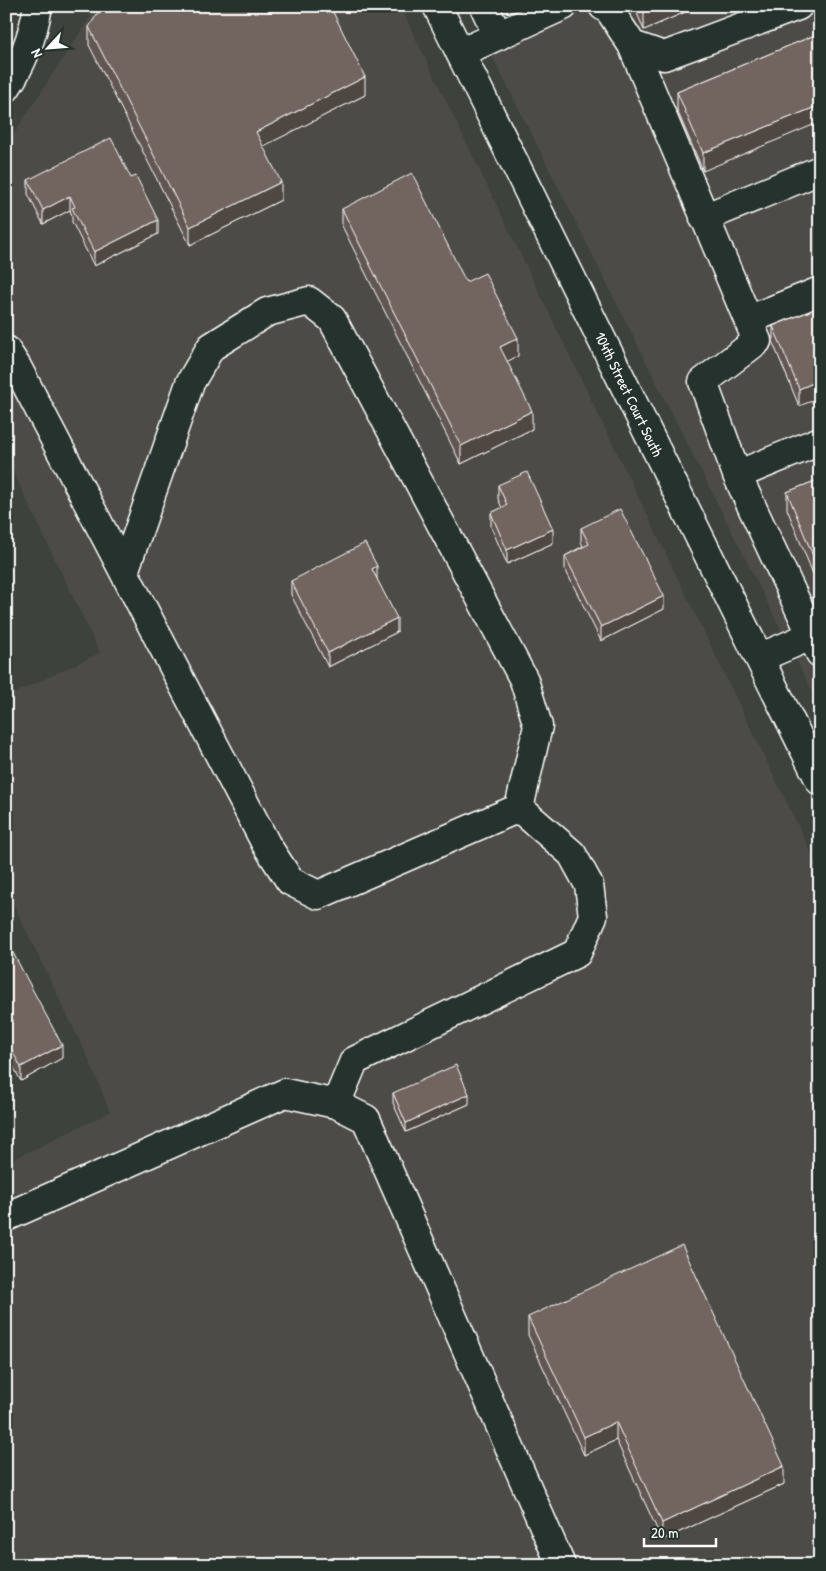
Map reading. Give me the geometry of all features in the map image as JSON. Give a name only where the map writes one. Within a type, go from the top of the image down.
[{"type":"street","points":[[6,88],[17,72],[28,48],[36,22],[38,6]]},
{"type":"street","name":"104th Street Court South","points":[[437,6],[820,781]]},
{"type":"street","points":[[484,6],[498,36]]},
{"type":"street","points":[[460,53],[563,6]]},
{"type":"street","points":[[603,6],[610,11],[632,44],[757,341],[703,382],[737,475],[817,640],[759,658]]},
{"type":"street","points":[[632,44],[664,56],[798,6]]},
{"type":"street","points":[[704,218],[820,170]]},
{"type":"street","points":[[748,320],[820,291]]},
{"type":"street","points":[[124,572],[190,382],[211,347],[267,312],[309,301],[332,319],[524,680],[538,726],[520,808]]},
{"type":"street","points":[[6,350],[17,367],[266,844],[290,881],[318,895],[520,808]]},
{"type":"street","points":[[737,475],[820,441]]},
{"type":"street","points":[[336,1104],[354,1062],[578,953],[593,916],[589,884],[572,854],[520,808]]},
{"type":"street","points":[[6,1217],[285,1093],[336,1104],[366,1119],[561,1565]]},
{"type":"shaded area","points":[[92,6],[400,6],[820,871],[820,1565],[6,1565],[6,1163],[110,1112],[89,1060],[6,889],[6,697],[100,653],[6,457],[6,146],[90,17]]},
{"type":"shaded area","points":[[467,6],[820,6],[820,707]]},
{"type":"building","points":[[102,6],[330,6],[365,77],[256,132],[281,182],[190,227],[89,27]]},
{"type":"building","points":[[642,6],[657,6],[644,12]]},
{"type":"building","points":[[820,33],[820,105],[703,153],[677,92]]},
{"type":"building","points":[[111,138],[131,178],[136,176],[158,220],[94,252],[72,208],[75,207],[70,196],[43,210],[28,180]]},
{"type":"building","points":[[412,173],[466,282],[485,273],[518,338],[500,347],[532,411],[461,446],[342,209]]},
{"type":"building","points":[[820,307],[820,380],[799,389],[773,326]]},
{"type":"building","points":[[527,472],[553,529],[507,550],[491,513],[507,505],[498,485]]},
{"type":"building","points":[[820,479],[820,553],[813,556],[787,492]]},
{"type":"building","points":[[620,509],[664,596],[601,627],[565,556],[589,544],[581,528]]},
{"type":"building","points":[[365,543],[377,566],[372,569],[397,618],[328,653],[291,581]]},
{"type":"building","points":[[10,947],[62,1045],[21,1067],[6,1040],[6,949]]},
{"type":"building","points":[[456,1065],[469,1094],[406,1123],[393,1093]]},
{"type":"building","points":[[682,1245],[784,1466],[662,1523],[616,1422],[584,1437],[528,1317]]}]
